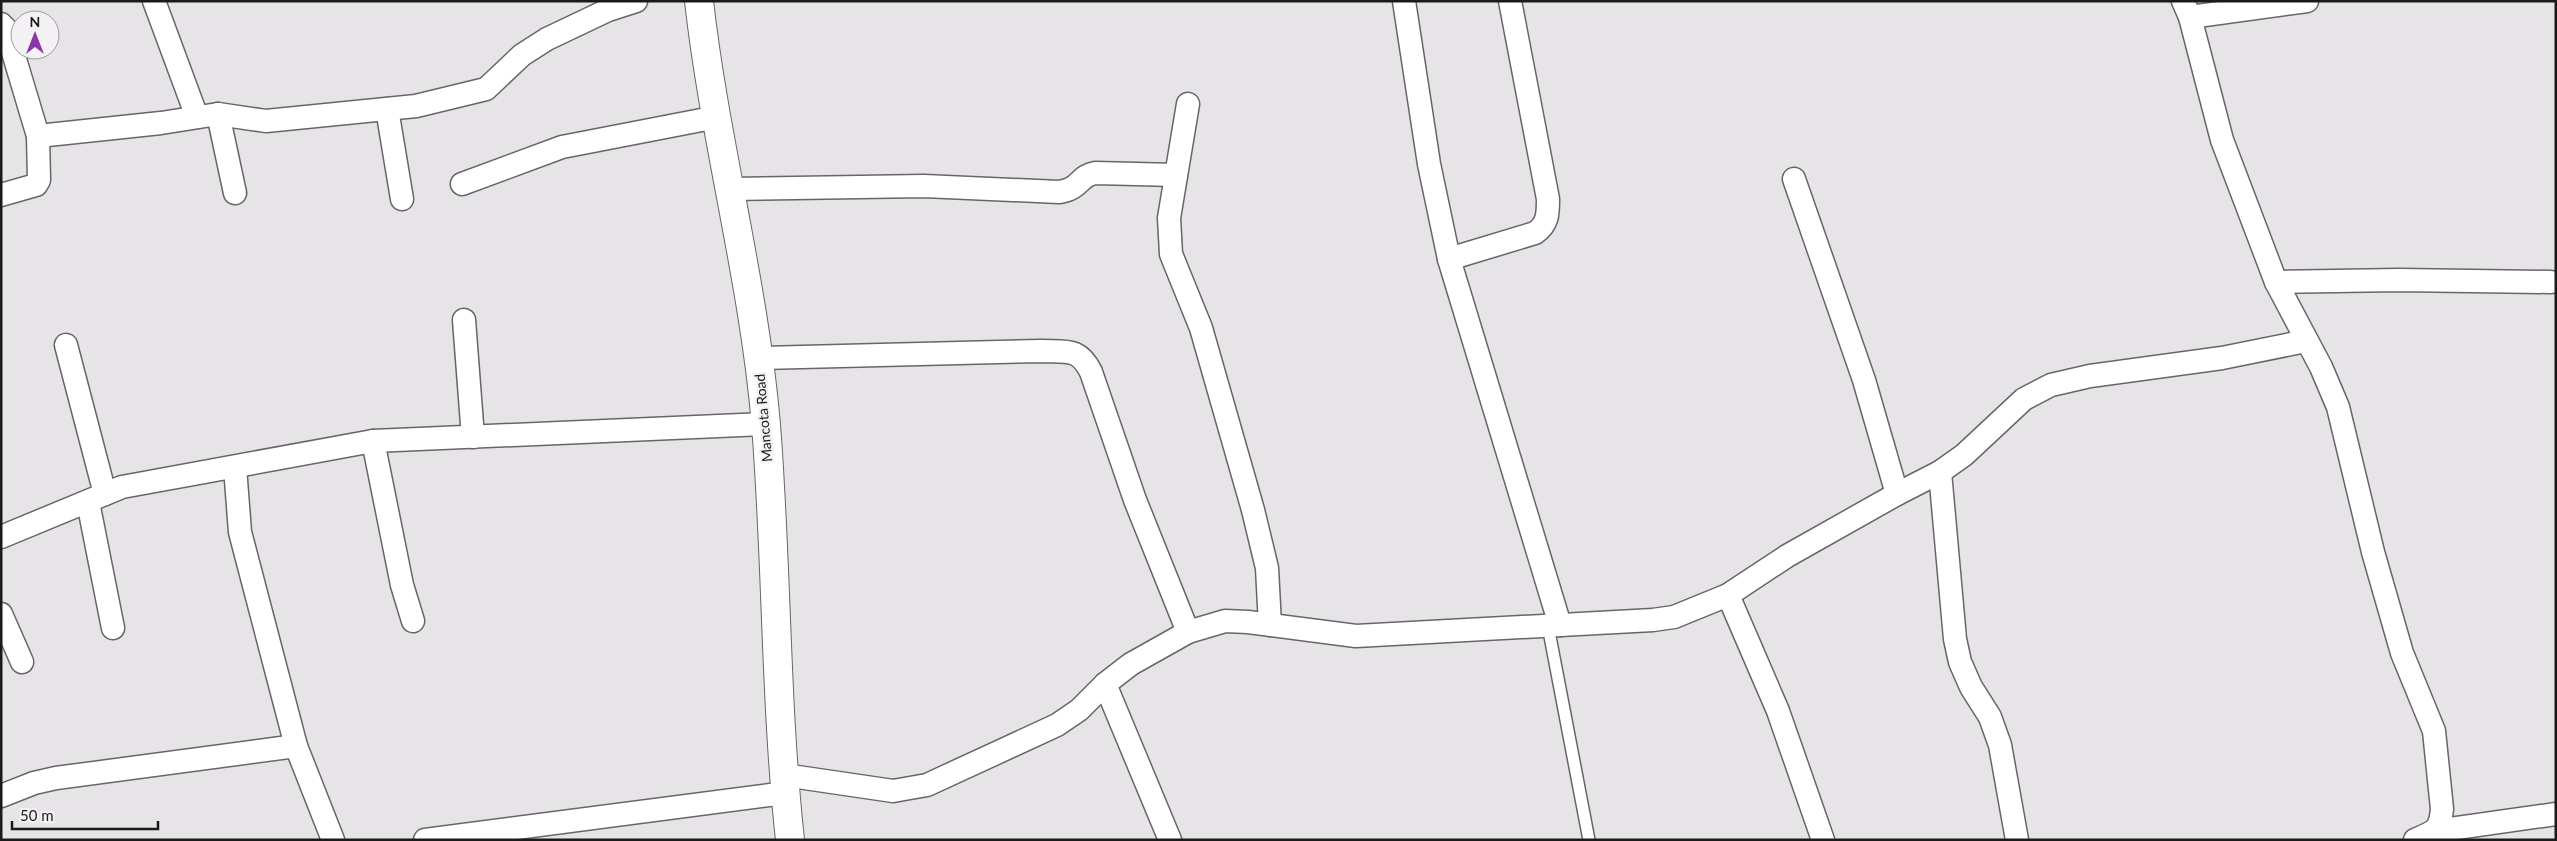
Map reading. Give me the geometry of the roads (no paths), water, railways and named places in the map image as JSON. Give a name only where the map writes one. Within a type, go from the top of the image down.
[{"type":"main road","name":"Mancota Road","points":[[699,1],[758,358],[766,424],[784,784],[790,840]]},
{"type":"street","points":[[154,1],[208,115],[235,192]]},
{"type":"street","points":[[38,136],[208,115],[266,121],[416,106],[486,89],[522,55],[546,39],[608,10],[636,1]]},
{"type":"street","points":[[1404,1],[1429,164],[1449,258],[1554,626]]},
{"type":"street","points":[[1449,258],[1535,233],[1544,227],[1548,216],[1548,199],[1510,1]]},
{"type":"street","points":[[2307,1],[2187,9],[2222,140],[2276,282],[2321,367],[2338,407],[2373,552],[2402,653],[2434,731],[2442,808],[2441,821],[2436,831]]},
{"type":"street","points":[[1,24],[6,28],[38,136],[39,180],[36,185],[1,195]]},
{"type":"street","points":[[1188,104],[1169,218],[1172,254],[1204,337],[1253,510],[1267,568],[1270,625]]},
{"type":"street","points":[[387,109],[402,199]]},
{"type":"street","points":[[462,184],[562,147],[717,116]]},
{"type":"street","points":[[729,189],[924,186],[1059,192],[1075,188],[1085,177],[1095,173],[1176,175]]},
{"type":"street","points":[[1794,179],[1864,380],[1897,494]]},
{"type":"street","points":[[2276,282],[2399,280],[2551,282]]},
{"type":"street","points":[[464,320],[473,437]]},
{"type":"street","points":[[425,840],[784,784],[894,791],[927,785],[1057,725],[1079,710],[1105,684],[1131,664],[1188,632],[1225,621],[1356,636],[1554,626],[1674,617],[1728,595],[1787,556],[1940,472],[1964,455],[2024,399],[2051,385],[2090,376],[2222,358],[2306,341]]},
{"type":"street","points":[[66,345],[96,498],[113,628]]},
{"type":"street","points":[[758,358],[1041,351],[1076,353],[1085,360],[1092,372],[1135,500],[1188,632]]},
{"type":"street","points":[[1,537],[122,487],[373,441],[766,424]]},
{"type":"street","points":[[373,441],[402,585],[413,621]]},
{"type":"street","points":[[235,467],[240,532],[296,746],[333,840]]},
{"type":"street","points":[[1940,472],[1955,639],[1960,662],[1971,687],[1990,717],[2000,745],[2017,840]]},
{"type":"street","points":[[1728,595],[1778,710],[1823,840]]},
{"type":"street","points":[[1,614],[22,662]]},
{"type":"street","points":[[1105,684],[1170,840]]},
{"type":"street","points":[[1,796],[34,783],[56,778],[296,746]]},
{"type":"street","points":[[2415,840],[2436,831],[2556,814]]},
{"type":"lane","points":[[1554,626],[1589,840]]}]
